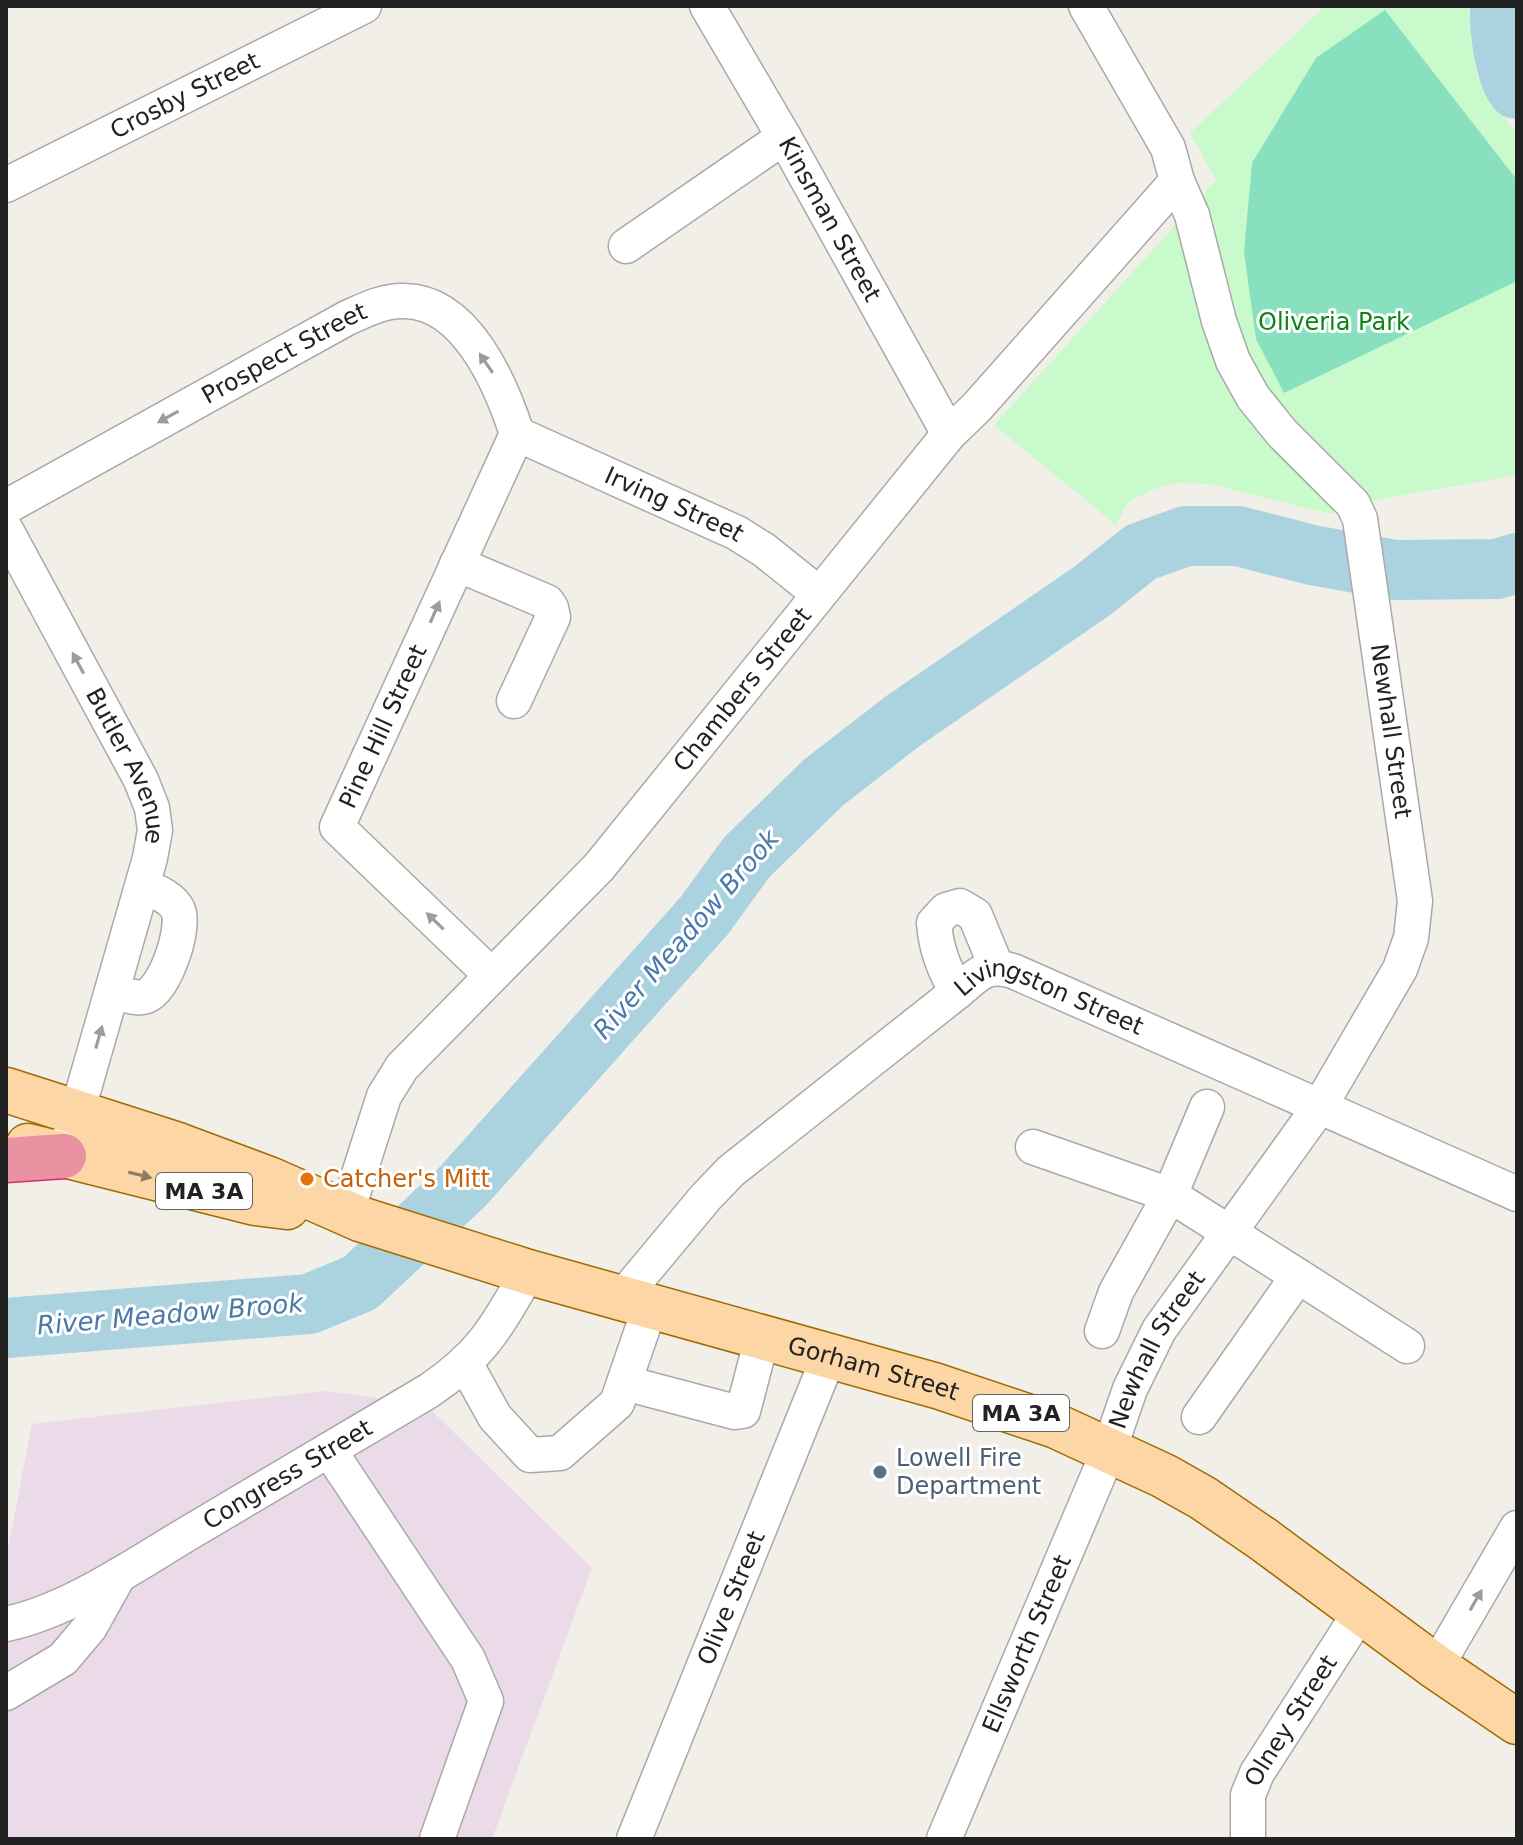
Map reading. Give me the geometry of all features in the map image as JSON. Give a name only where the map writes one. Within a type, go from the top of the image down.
[{"type":"highway","points":[[6,1160],[64,1156]]},
{"type":"main road","name":"Gorham Street","points":[[6,1090],[178,1145],[269,1179],[353,1217],[528,1272],[1002,1406],[1109,1450],[1203,1498],[1517,1722]]},
{"type":"main road","name":"Gorham Street","points":[[6,1140],[255,1203],[353,1217]]},
{"type":"street","name":"Crosby Street","points":[[6,185],[364,6]]},
{"type":"street","name":"Kinsman Street","points":[[707,6],[784,137],[949,434]]},
{"type":"street","name":"Newhall Street","points":[[1086,6],[1168,148],[1177,181],[1192,215],[1219,321],[1233,361],[1253,397],[1282,433],[1353,504],[1360,519],[1415,901],[1411,938],[1400,969],[1320,1106],[1159,1330],[1130,1389],[1109,1450]]},
{"type":"street","points":[[626,246],[784,137]]},
{"type":"street","name":"Chambers Street","points":[[353,1217],[384,1096],[410,1058],[607,857],[949,434],[977,407],[1177,181]]},
{"type":"street","name":"Prospect Street","points":[[6,507],[347,318],[375,305],[403,301],[426,304],[452,319],[471,341],[496,378],[517,434]]},
{"type":"street","name":"Pine Hill Street","points":[[491,975],[337,827],[517,434]]},
{"type":"street","name":"Irving Street","points":[[517,434],[737,533],[764,550],[819,594]]},
{"type":"street","name":"Butler Avenue","points":[[6,530],[141,780],[152,808],[155,830],[143,886],[64,1156]]},
{"type":"street","points":[[457,564],[547,602],[551,608],[553,617],[514,701]]},
{"type":"street","points":[[112,991],[142,998],[154,993],[165,978],[180,916],[178,908],[171,901],[143,886]]},
{"type":"street","points":[[957,992],[944,969],[936,943],[934,923],[946,910],[960,906],[975,915],[996,966]]},
{"type":"street","name":"Livingston Street","points":[[636,1303],[706,1197],[731,1171],[985,969],[996,966],[1517,1194]]},
{"type":"street","points":[[1102,1331],[1116,1292],[1170,1195],[1207,1107]]},
{"type":"street","points":[[1033,1147],[1170,1195],[1407,1346]]},
{"type":"street","name":"Congress Street","points":[[6,1624],[61,1604],[119,1575],[430,1390],[465,1363],[494,1331],[528,1272]]},
{"type":"street","points":[[1199,1417],[1298,1276]]},
{"type":"street","points":[[465,1363],[495,1417],[530,1455],[560,1453],[617,1403],[625,1383],[636,1303]]},
{"type":"street","points":[[625,1383],[735,1412],[743,1411],[762,1338]]},
{"type":"street","name":"Olive Street","points":[[634,1839],[829,1356]]},
{"type":"street","points":[[329,1450],[468,1659],[486,1701],[437,1839]]},
{"type":"street","name":"Ellsworth Street","points":[[944,1839],[1109,1450]]},
{"type":"street","points":[[1436,1667],[1517,1528]]},
{"type":"street","points":[[6,1693],[63,1659],[90,1627],[119,1575]]},
{"type":"street","name":"Olney Street","points":[[1248,1839],[1248,1795],[1257,1773],[1361,1611]]},
{"type":"shaded area","points":[[324,1391],[425,1404],[592,1568],[492,1839],[6,1839],[6,1559],[32,1424]]},
{"type":"green space","name":"Oliveria Park","points":[[1325,6],[1468,6],[1477,77],[1517,135],[1517,475],[1353,504],[1330,514],[1210,484],[1178,483],[1154,489],[1128,502],[1116,525],[994,425],[1216,180],[1190,133]]},
{"type":"green space","points":[[1385,10],[1517,180],[1517,281],[1284,393],[1256,339],[1244,252],[1252,163],[1316,58]]},
{"type":"waterway","name":"River Meadow Brook","points":[[1500,6],[1506,61],[1517,89]]},
{"type":"waterway","name":"River Meadow Brook","points":[[6,1328],[309,1304],[360,1283],[463,1186],[704,916],[747,857],[824,782],[903,721],[1092,591],[1141,552],[1186,536],[1238,536],[1312,555],[1395,570],[1497,569],[1517,563]]},
{"type":"place","name":"Catcher's Mitt","points":[[307,1179]]},
{"type":"place","name":"Lowell Fire Department","points":[[880,1472]]}]
